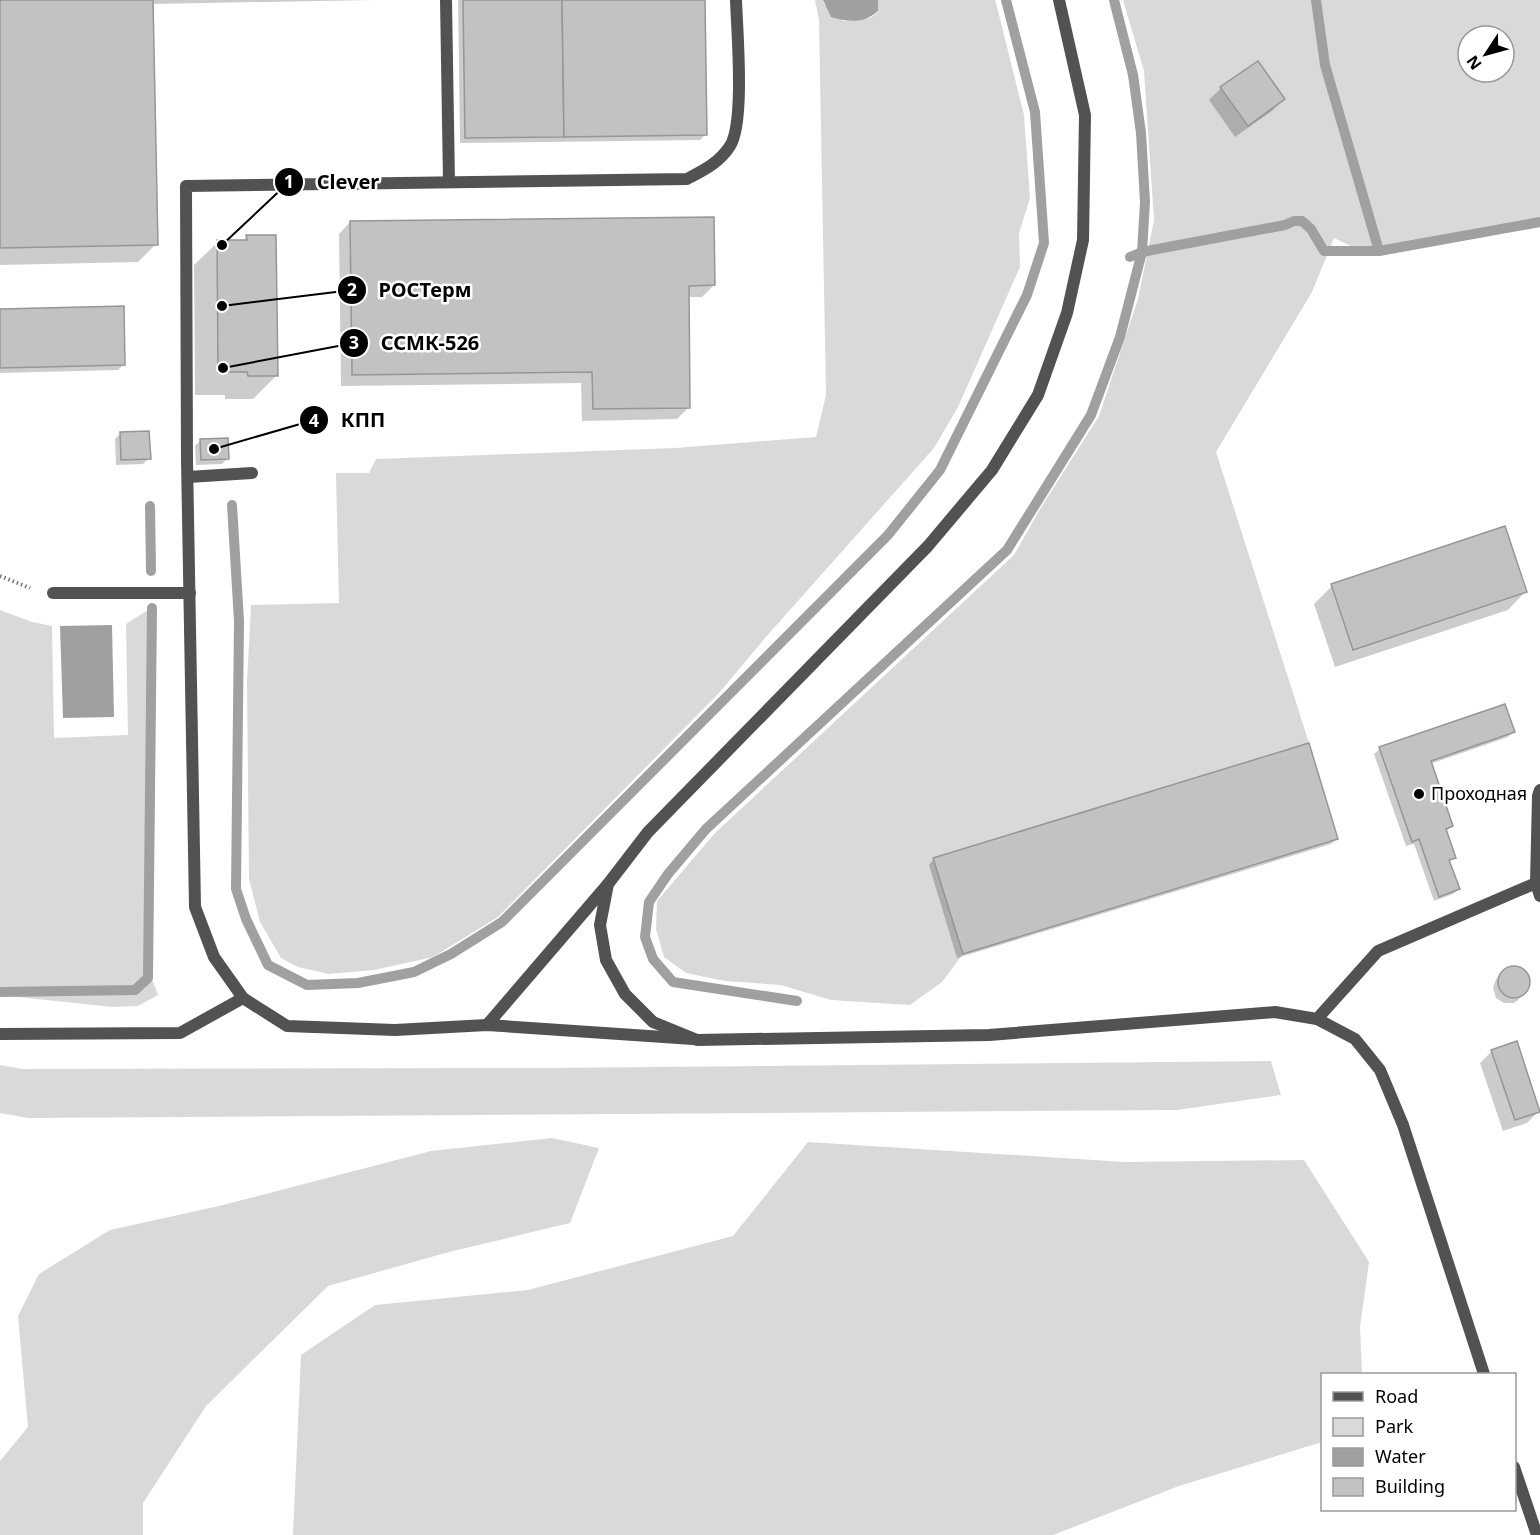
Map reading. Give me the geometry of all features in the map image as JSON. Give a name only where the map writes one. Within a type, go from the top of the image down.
[{"type":"street","points":[[446,0],[449,182]]},
{"type":"street","points":[[736,0],[738,121],[731,145],[713,166],[687,179],[186,186],[195,907],[214,957],[243,998],[287,1026],[395,1030],[487,1025],[697,1040],[989,1035],[1275,1012],[1317,1019],[1355,1039],[1380,1070],[1403,1125],[1484,1373]]},
{"type":"street","points":[[487,1025],[608,884],[648,832],[928,546],[992,470],[1038,395],[1066,313],[1083,240],[1085,115],[1059,0]]},
{"type":"street","points":[[188,477],[252,473]]},
{"type":"street","points":[[53,593],[190,593]]},
{"type":"street","points":[[1540,790],[1538,796],[1540,896]]},
{"type":"street","points":[[1317,1019],[1378,951],[1538,880]]},
{"type":"street","points":[[608,884],[600,925],[606,960],[620,986],[653,1022],[697,1040]]},
{"type":"street","points":[[0,1034],[180,1033],[243,998]]},
{"type":"street","points":[[1516,1470],[1537,1535]]},
{"type":"path","points":[[0,576],[34,590],[53,593]]},
{"type":"green space","points":[[815,0],[823,0],[824,4],[844,21],[870,18],[878,12],[878,0],[995,0],[1024,115],[1030,198],[1019,233],[1020,267],[958,407],[934,448],[720,692],[498,917],[433,957],[374,970],[329,974],[298,967],[281,958],[260,922],[249,879],[247,681],[251,605],[339,603],[336,473],[369,473],[376,459],[675,448],[816,437],[826,395],[819,20]]},
{"type":"green space","points":[[1123,0],[1540,0],[1540,227],[1371,256],[1334,238],[1312,292],[1216,452],[1309,743],[934,858],[963,954],[942,982],[910,1005],[831,1000],[781,985],[725,981],[686,973],[664,957],[656,929],[657,901],[715,833],[1014,555],[1040,509],[1099,416],[1138,299],[1154,220],[1144,71]]},
{"type":"green space","points":[[0,610],[32,622],[52,626],[54,738],[128,735],[126,624],[148,610],[152,979],[158,995],[138,1006],[112,1007],[0,995]]},
{"type":"green space","points":[[1271,1061],[1281,1095],[1177,1110],[28,1118],[0,1113],[0,1065],[22,1069],[545,1068]]},
{"type":"green space","points":[[552,1138],[599,1148],[570,1223],[449,1252],[328,1286],[206,1406],[143,1503],[143,1535],[0,1535],[0,1461],[28,1427],[18,1316],[39,1274],[110,1230],[219,1206],[431,1151]]},
{"type":"green space","points":[[808,1142],[1125,1162],[1304,1160],[1369,1262],[1360,1327],[1362,1373],[1321,1373],[1321,1442],[1179,1486],[1053,1535],[293,1535],[301,1355],[375,1305],[528,1290],[733,1236]]},
{"type":"water","points":[[823,0],[878,0],[878,11],[861,20],[844,20],[831,17]]},
{"type":"water","points":[[112,625],[114,717],[63,718],[60,626]]},
{"type":"building","points":[[0,0],[153,0],[158,245],[0,248]]},
{"type":"building","points":[[463,0],[562,0],[564,137],[465,138]]},
{"type":"building","points":[[562,0],[705,0],[707,135],[564,137]]},
{"type":"building","points":[[1258,61],[1285,99],[1248,126],[1220,87]]},
{"type":"building","points":[[714,217],[715,285],[689,286],[690,408],[593,409],[592,372],[352,375],[350,221]]},
{"type":"building","points":[[246,235],[276,235],[278,376],[248,376],[247,372],[218,372],[217,240],[247,240]]},
{"type":"building","points":[[124,306],[125,365],[0,368],[0,309]]},
{"type":"building","points":[[149,431],[151,459],[121,460],[120,432]]},
{"type":"building","points":[[228,438],[229,459],[201,460],[200,439]]},
{"type":"building","points":[[1505,526],[1527,592],[1353,650],[1331,584]]},
{"type":"building","name":"Проходная","points":[[1505,704],[1515,732],[1431,761],[1453,826],[1446,829],[1456,858],[1449,860],[1460,889],[1439,897],[1419,839],[1412,842],[1379,747]]},
{"type":"building","points":[[1309,743],[1338,839],[963,954],[933,858]]},
{"type":"building","points":[[1514,966],[1526,970],[1530,982],[1526,994],[1514,998],[1502,994],[1498,982],[1502,970]]},
{"type":"building","points":[[1517,1041],[1540,1112],[1515,1120],[1491,1050]]},
{"type":"waterway","points":[[232,505],[239,621],[236,889],[246,919],[268,965],[307,985],[358,983],[414,972],[451,954],[502,922],[888,535],[940,470],[1027,295],[1044,243],[1035,112],[1006,0]]},
{"type":"waterway","points":[[797,1001],[673,982],[653,959],[645,937],[649,902],[668,874],[706,829],[1007,550],[1091,415],[1120,337],[1142,252],[1145,202],[1141,133],[1133,75],[1114,0]]},
{"type":"waterway","points":[[1316,0],[1325,65],[1379,251]]},
{"type":"waterway","points":[[1130,257],[1142,252],[1285,225],[1294,221],[1302,221],[1311,229],[1324,251],[1379,251],[1540,222]]},
{"type":"waterway","points":[[150,506],[151,571]]},
{"type":"waterway","points":[[0,992],[135,990],[148,978],[152,608]]},
{"type":"place","name":"Clever","points":[[222,245]]},
{"type":"place","name":"РОСТерм","points":[[222,306]]},
{"type":"place","name":"ССМК-526","points":[[223,368]]},
{"type":"place","name":"КПП","points":[[214,449]]},
{"type":"place","name":"Проходная","points":[[1419,794]]}]
